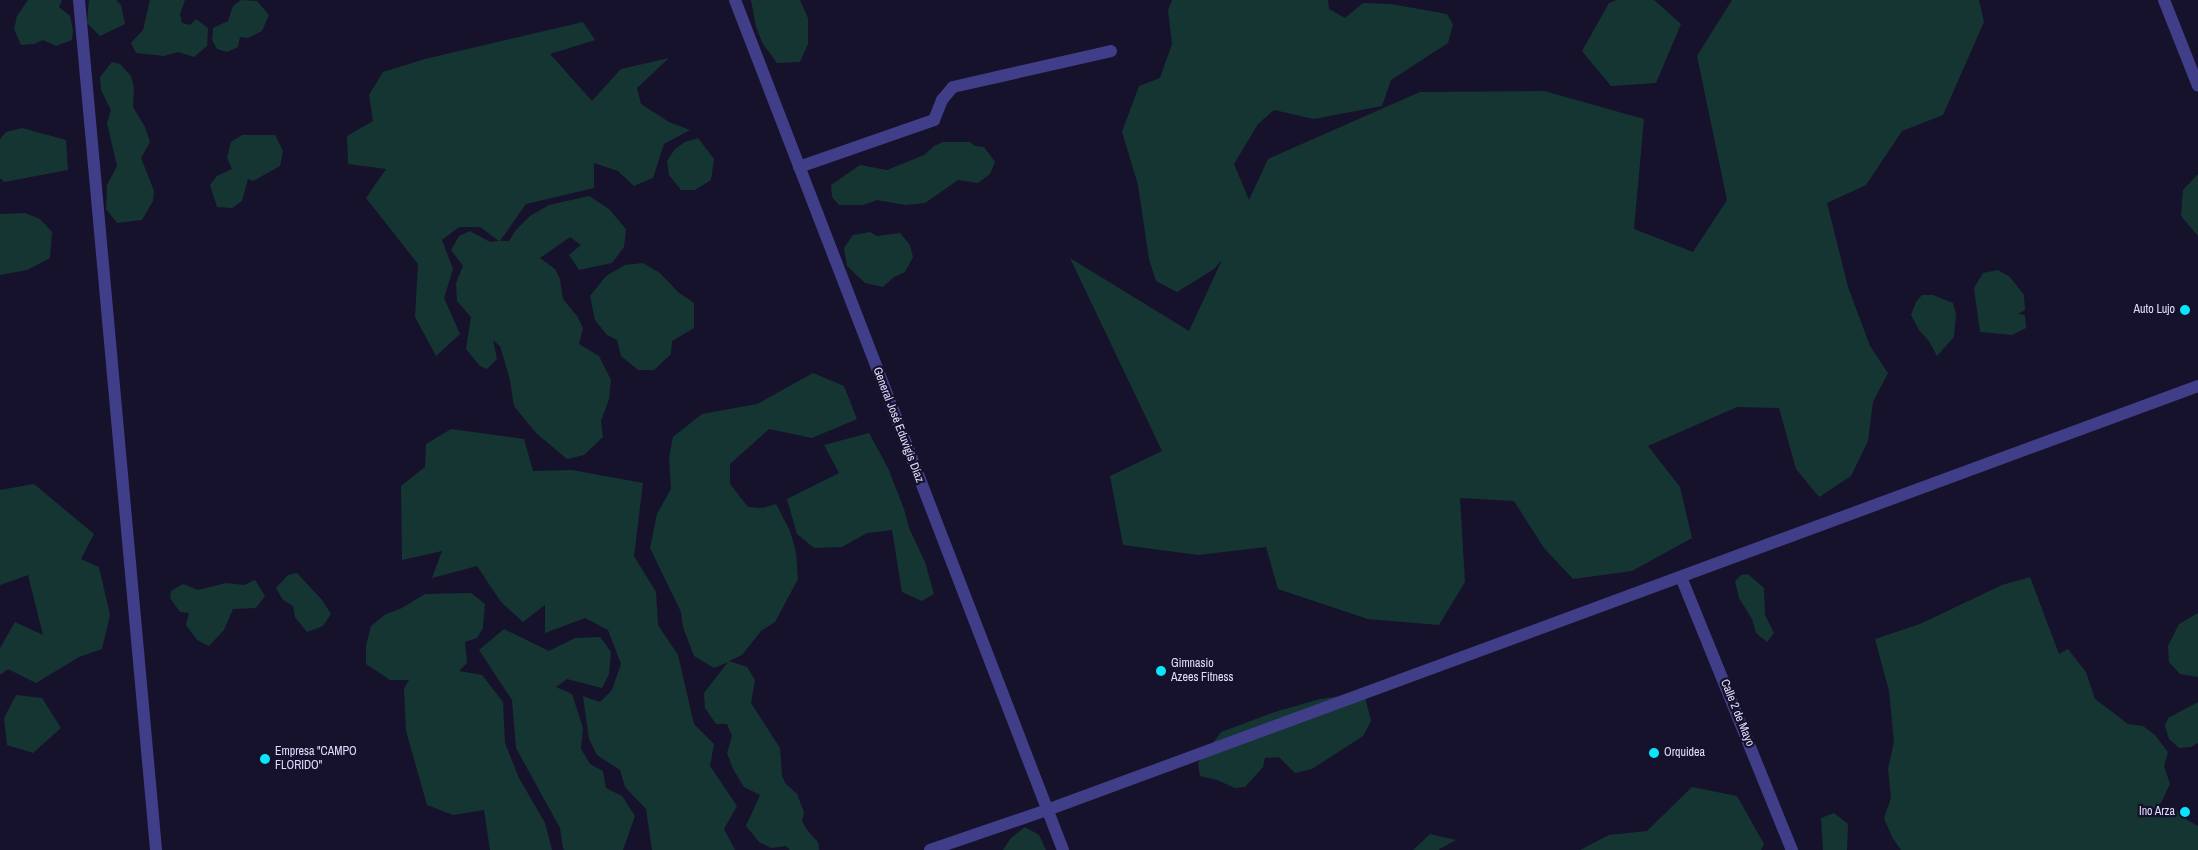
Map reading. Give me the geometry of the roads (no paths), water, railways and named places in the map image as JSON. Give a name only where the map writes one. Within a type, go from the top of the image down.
[{"type":"street","points":[[79,0],[156,850]]},
{"type":"street","name":"General José Eduvigis Díaz","points":[[735,0],[1063,850]]},
{"type":"street","points":[[2164,0],[2198,86]]},
{"type":"street","points":[[799,168],[934,120],[942,100],[953,87],[1112,51]]},
{"type":"street","points":[[930,850],[1047,810],[2198,386]]},
{"type":"street","name":"Calle 2 de Mayo","points":[[1681,577],[1792,850]]},
{"type":"place","name":"Auto Lujo","points":[[2185,310]]},
{"type":"place","name":"Gimnasio Azees Fitness","points":[[1161,671]]},
{"type":"place","name":"Orquidea","points":[[1654,753]]},
{"type":"place","name":"Empresa \"CAMPO FLORIDO\"","points":[[265,759]]},
{"type":"place","name":"Ino Arza","points":[[2185,812]]}]
